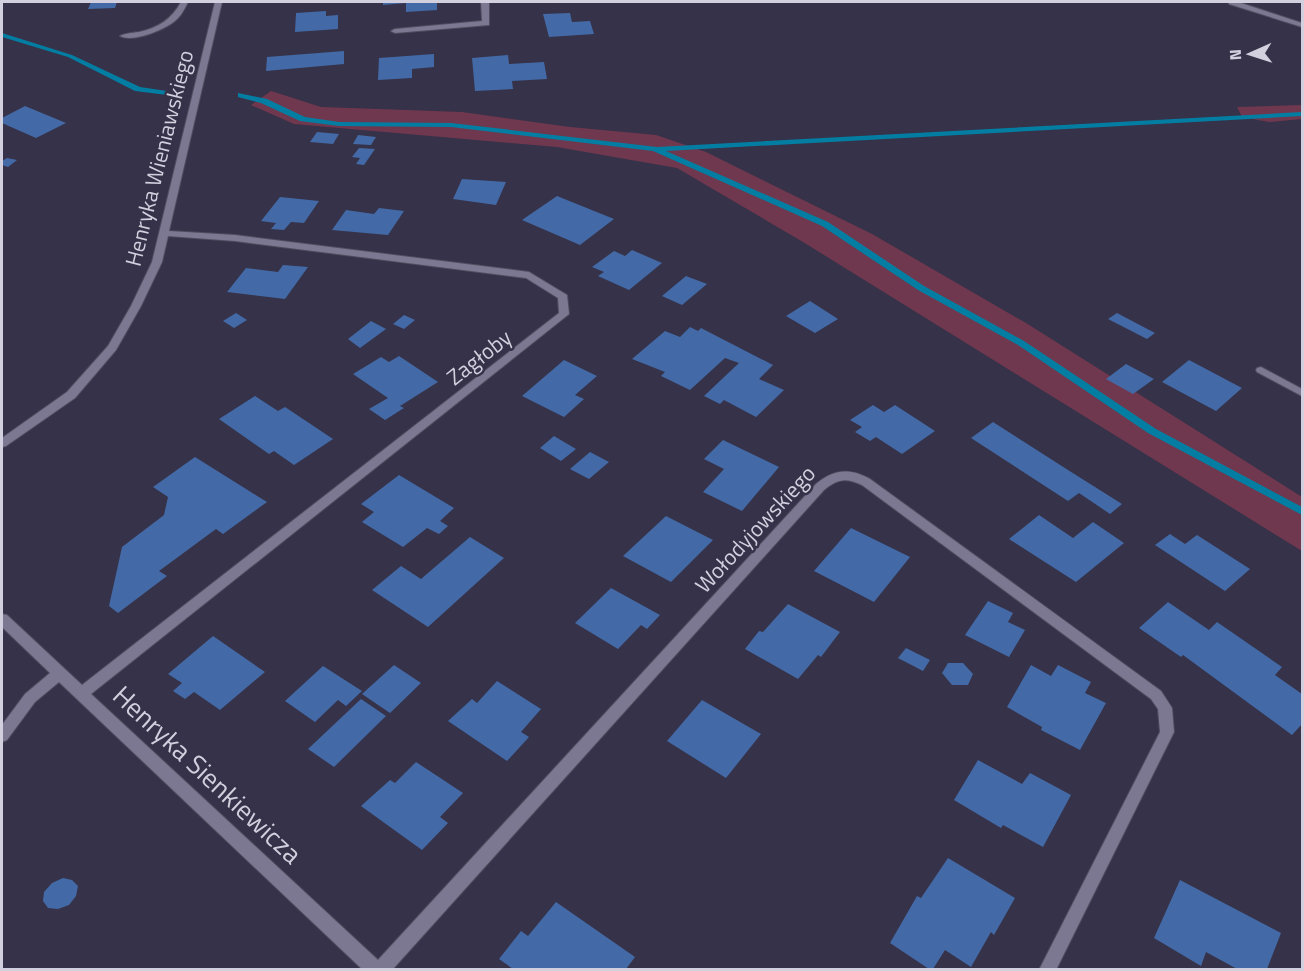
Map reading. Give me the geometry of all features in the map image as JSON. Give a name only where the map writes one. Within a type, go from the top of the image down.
[{"type":"street","points":[[124,36],[151,33],[172,19],[184,2]]},
{"type":"street","name":"Henryka Wieniawskiego","points":[[2,443],[71,395],[112,348],[157,262],[218,2]]},
{"type":"street","points":[[395,31],[486,23],[485,2]]},
{"type":"street","points":[[1232,2],[1302,26]]},
{"type":"street","name":"Zagłoby","points":[[82,693],[564,314],[564,297],[529,275],[235,238],[164,233]]},
{"type":"street","points":[[1261,370],[1302,393]]},
{"type":"street","name":"Wołodyjowskiego","points":[[378,969],[820,487],[832,475],[842,473],[855,475],[866,482],[1155,695],[1165,708],[1167,732],[1047,969]]},
{"type":"street","name":"Henryka Sienkiewicza","points":[[2,619],[378,969]]},
{"type":"street","points":[[2,736],[30,698],[60,673]]},
{"type":"shaded area","points":[[271,91],[321,107],[462,112],[570,127],[656,135],[706,152],[872,234],[1026,323],[1302,497],[1302,551],[803,242],[677,168],[557,147],[294,124],[251,105]]},
{"type":"shaded area","points":[[1302,105],[1302,119],[1269,122],[1242,117],[1237,107]]},
{"type":"building","points":[[91,2],[117,2],[115,8],[88,9]]},
{"type":"building","points":[[383,2],[437,2],[437,10],[406,12],[406,3],[383,5]]},
{"type":"building","points":[[326,11],[326,16],[338,15],[338,29],[295,32],[296,13]]},
{"type":"building","points":[[570,13],[572,22],[590,21],[594,34],[549,37],[543,14]]},
{"type":"building","points":[[344,51],[344,64],[266,71],[267,57]]},
{"type":"building","points":[[434,54],[434,67],[412,69],[412,78],[378,80],[379,58]]},
{"type":"building","points":[[508,55],[509,64],[544,62],[547,79],[512,81],[513,89],[475,91],[472,58]]},
{"type":"building","points":[[25,106],[66,123],[36,138],[2,123],[2,118]]},
{"type":"building","points":[[317,132],[339,134],[333,144],[310,142]]},
{"type":"building","points":[[358,135],[376,137],[371,145],[353,144]]},
{"type":"building","points":[[359,148],[375,149],[364,165],[356,164],[360,158],[352,157]]},
{"type":"building","points":[[7,158],[17,160],[8,167],[2,165],[2,161]]},
{"type":"building","points":[[462,179],[506,182],[496,205],[453,199]]},
{"type":"building","points":[[557,196],[614,219],[580,245],[522,220]]},
{"type":"building","points":[[280,197],[319,201],[304,223],[291,222],[284,230],[271,229],[276,223],[261,221]]},
{"type":"building","points":[[379,208],[404,211],[388,235],[332,230],[346,210],[374,214]]},
{"type":"building","points":[[632,250],[662,263],[629,290],[598,276],[604,272],[592,267],[614,251],[625,256]]},
{"type":"building","points":[[283,265],[308,267],[285,299],[227,292],[246,268],[278,272]]},
{"type":"building","points":[[686,276],[707,284],[682,305],[662,296]]},
{"type":"building","points":[[810,301],[838,319],[815,333],[786,316]]},
{"type":"building","points":[[236,313],[247,320],[234,328],[223,321]]},
{"type":"building","points":[[1117,313],[1155,333],[1147,339],[1108,319]]},
{"type":"building","points":[[404,315],[415,320],[404,329],[393,324]]},
{"type":"building","points":[[371,321],[386,329],[360,348],[348,339]]},
{"type":"building","points":[[690,327],[698,331],[701,328],[773,365],[759,379],[784,390],[756,417],[724,400],[720,404],[704,396],[739,363],[725,358],[690,390],[661,376],[665,372],[632,359],[665,331],[680,337]]},
{"type":"building","points":[[399,356],[438,382],[400,406],[404,408],[385,420],[369,409],[388,398],[353,374],[381,357],[389,362]]},
{"type":"building","points":[[564,360],[597,376],[575,395],[584,399],[564,417],[522,396]]},
{"type":"building","points":[[1189,360],[1242,388],[1216,411],[1162,382]]},
{"type":"building","points":[[1126,364],[1154,379],[1133,394],[1106,379]]},
{"type":"building","points":[[255,396],[278,411],[285,407],[333,439],[294,465],[274,451],[269,454],[219,419]]},
{"type":"building","points":[[873,405],[884,412],[895,405],[935,431],[902,454],[876,437],[870,441],[855,432],[862,427],[850,420]]},
{"type":"building","points":[[993,422],[1122,504],[1110,514],[1079,493],[1068,501],[971,438]]},
{"type":"building","points":[[554,436],[576,449],[561,461],[540,448]]},
{"type":"building","points":[[723,440],[779,467],[742,511],[703,492],[724,469],[704,459]]},
{"type":"building","points":[[590,452],[609,462],[589,479],[570,469]]},
{"type":"building","points":[[195,457],[267,502],[223,534],[216,529],[159,571],[167,576],[118,613],[109,606],[122,547],[164,515],[168,497],[153,487]]},
{"type":"building","points":[[399,475],[454,508],[440,521],[448,526],[439,534],[427,528],[403,547],[362,522],[374,512],[361,504]]},
{"type":"building","points":[[1039,515],[1073,538],[1093,522],[1124,543],[1076,582],[1009,539]]},
{"type":"building","points":[[666,516],[713,540],[671,582],[623,556]]},
{"type":"building","points":[[851,528],[910,557],[874,602],[814,571]]},
{"type":"building","points":[[1170,534],[1185,544],[1197,535],[1250,569],[1225,591],[1155,545]]},
{"type":"building","points":[[470,537],[504,558],[428,627],[372,590],[401,566],[421,579]]},
{"type":"building","points":[[611,588],[660,615],[647,629],[641,625],[618,649],[575,623]]},
{"type":"building","points":[[988,601],[1013,613],[1008,622],[1025,630],[1009,657],[965,635]]},
{"type":"building","points":[[1168,602],[1209,630],[1217,622],[1282,667],[1275,675],[1302,694],[1302,724],[1292,735],[1183,655],[1181,657],[1139,628]]},
{"type":"building","points":[[788,604],[840,632],[821,657],[818,655],[798,679],[745,649],[759,631],[763,632]]},
{"type":"building","points":[[213,636],[265,672],[220,710],[194,692],[185,699],[173,691],[182,683],[168,674]]},
{"type":"building","points":[[906,648],[930,660],[923,671],[898,658]]},
{"type":"building","points":[[948,663],[963,663],[973,674],[968,685],[952,685],[942,673]]},
{"type":"building","points":[[394,665],[421,683],[390,713],[362,694]]},
{"type":"building","points":[[1031,665],[1051,676],[1058,665],[1091,682],[1085,693],[1106,703],[1080,750],[1041,730],[1042,727],[1007,707]]},
{"type":"building","points":[[323,666],[362,691],[346,706],[338,700],[315,722],[285,701]]},
{"type":"building","points":[[497,681],[541,709],[521,732],[529,737],[507,761],[448,721],[472,699],[477,703]]},
{"type":"building","points":[[361,699],[386,716],[334,767],[308,749]]},
{"type":"building","points":[[702,700],[761,734],[726,778],[667,741]]},
{"type":"building","points":[[978,760],[1022,784],[1030,773],[1071,795],[1043,847],[1003,825],[1001,828],[954,800]]},
{"type":"building","points":[[416,762],[463,793],[440,817],[448,823],[422,850],[361,806],[390,780],[395,783]]},
{"type":"building","points":[[948,858],[1015,898],[994,935],[991,932],[971,967],[945,950],[933,969],[929,969],[890,943],[917,896],[921,898]]},
{"type":"building","points":[[63,878],[72,880],[78,886],[76,896],[69,905],[58,909],[48,908],[43,901],[44,892],[52,883]]},
{"type":"building","points":[[1180,880],[1281,933],[1267,969],[1237,969],[1206,952],[1201,966],[1154,938]]},
{"type":"building","points":[[556,902],[635,957],[626,969],[513,969],[499,959],[521,931],[528,936]]},
{"type":"waterway","points":[[2,35],[70,56],[138,89],[167,93]]},
{"type":"waterway","points":[[241,95],[264,101],[303,119],[339,124],[451,125],[655,149],[825,224],[921,288],[1021,343],[1152,431],[1302,511]]},
{"type":"waterway","points":[[659,149],[1302,114]]}]
